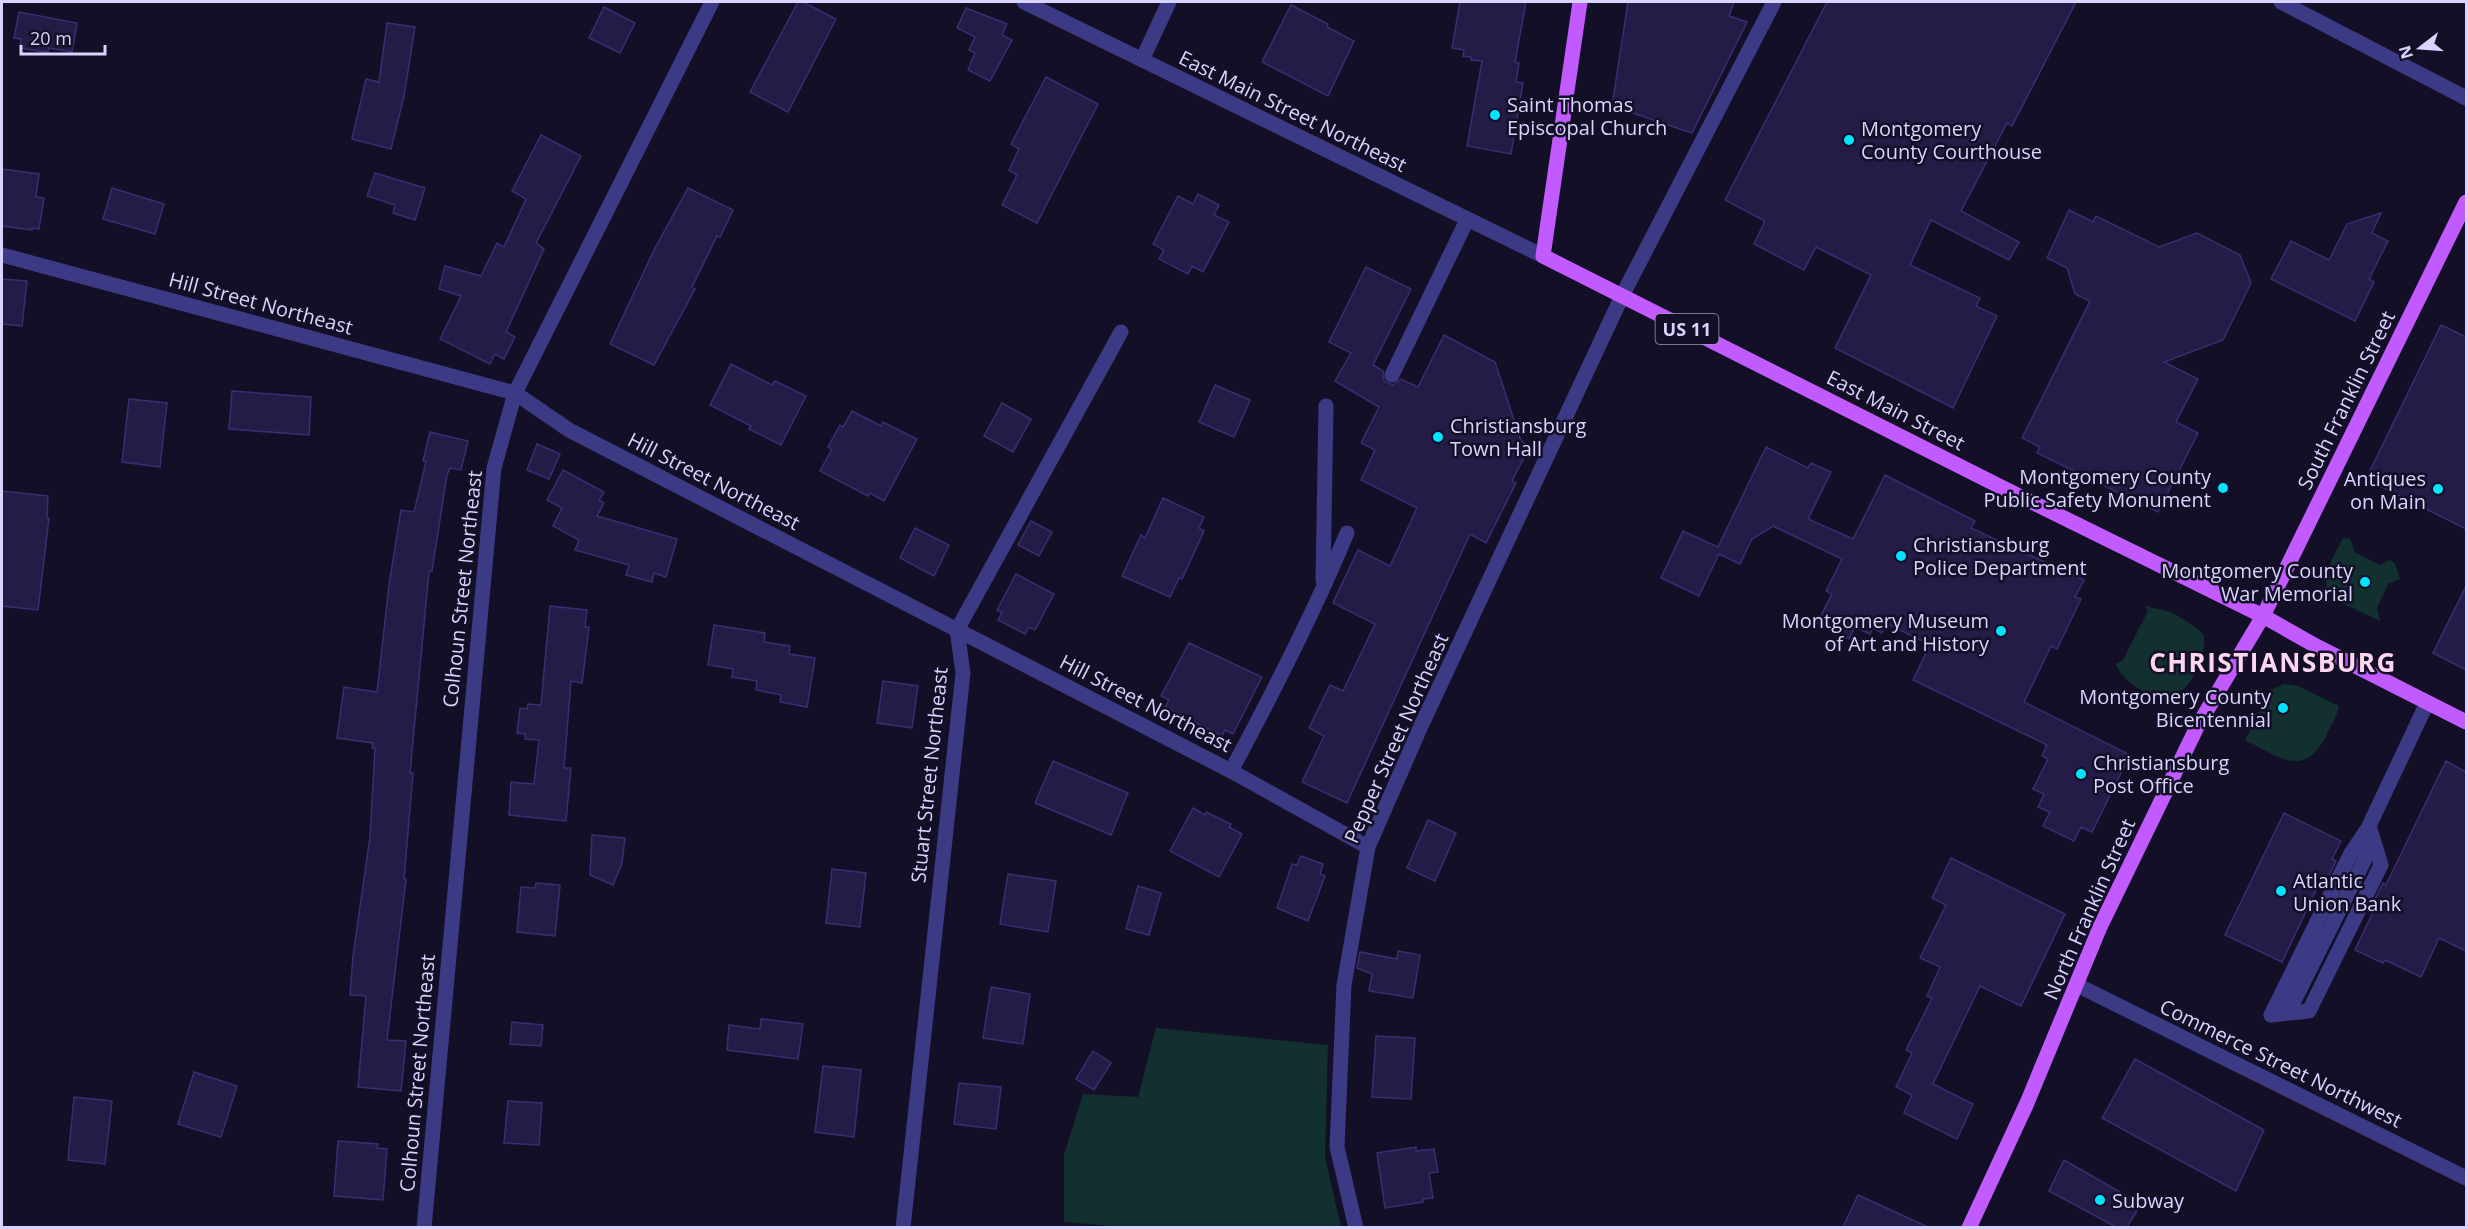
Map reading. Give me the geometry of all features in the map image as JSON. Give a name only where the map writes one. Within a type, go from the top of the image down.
[{"type":"main road","points":[[1543,256],[1580,2]]},
{"type":"main road","name":"South Franklin Street","points":[[2263,615],[2466,202]]},
{"type":"main road","name":"East Main Street","points":[[1543,256],[2001,487],[2263,615]]},
{"type":"main road","name":"US 11","points":[[2263,615],[2316,646],[2466,722]]},
{"type":"main road","name":"North Franklin Street","points":[[1969,1227],[2027,1103],[2100,927],[2197,726],[2263,615]]},
{"type":"street","name":"Colhoun Street Northeast","points":[[424,1227],[494,468],[515,393],[712,2]]},
{"type":"street","name":"East Main Street Northeast","points":[[1024,2],[1543,256]]},
{"type":"street","points":[[1142,60],[1169,2]]},
{"type":"street","name":"Pepper Street Northeast","points":[[1356,1227],[1337,1147],[1344,985],[1368,847],[1421,726],[1622,296],[1774,2]]},
{"type":"street","points":[[2282,2],[2466,98]]},
{"type":"street","points":[[1392,375],[1467,220]]},
{"type":"street","name":"Hill Street Northeast","points":[[2,255],[515,393],[569,430],[1231,771],[1368,847]]},
{"type":"street","points":[[957,630],[1121,332]]},
{"type":"street","points":[[1323,589],[1326,406]]},
{"type":"street","points":[[1231,771],[1279,681],[1347,533]]},
{"type":"street","name":"Stuart Street Northeast","points":[[903,1227],[963,673],[957,630]]},
{"type":"street","points":[[2369,826],[2381,865],[2309,1011],[2271,1015],[2350,855],[2369,826],[2427,703]]},
{"type":"street","name":"Commerce Street Northwest","points":[[2077,986],[2466,1178]]},
{"type":"green space","points":[[2343,538],[2350,539],[2355,552],[2380,565],[2390,560],[2395,563],[2400,579],[2388,584],[2377,608],[2380,621],[2333,599],[2328,591],[2326,576],[2328,568]]},
{"type":"green space","points":[[2145,605],[2168,611],[2191,624],[2204,635],[2202,655],[2193,678],[2185,688],[2171,693],[2167,701],[2152,696],[2130,682],[2119,671],[2116,664],[2123,660],[2148,611]]},
{"type":"green space","points":[[2284,684],[2298,686],[2339,706],[2318,749],[2309,757],[2299,761],[2279,757],[2245,740],[2270,690]]},
{"type":"green space","points":[[1156,1028],[1328,1045],[1325,1157],[1341,1227],[1136,1228],[1064,1222],[1064,1155],[1083,1094],[1138,1097]]},
{"type":"building","points":[[798,2],[803,2],[836,19],[788,112],[750,92]]},
{"type":"building","name":"Saint Thomas Episcopal Church","points":[[1460,2],[1526,2],[1515,62],[1519,63],[1516,82],[1523,83],[1511,154],[1467,146],[1482,61],[1471,60],[1471,57],[1463,56],[1464,50],[1452,48]]},
{"type":"building","points":[[1628,2],[1734,2],[1729,16],[1747,22],[1692,133],[1612,106]]},
{"type":"building","points":[[1827,2],[2076,2],[2012,126],[2007,123],[1961,211],[2019,242],[2009,260],[1931,220],[1910,265],[1980,298],[1976,306],[1997,316],[1953,408],[1835,348],[1871,275],[1816,247],[1804,270],[1754,244],[1765,221],[1725,200]]},
{"type":"building","points":[[1291,5],[1328,24],[1327,27],[1354,41],[1328,96],[1262,62]]},
{"type":"building","points":[[604,7],[635,23],[620,53],[589,38]]},
{"type":"building","points":[[966,8],[1007,24],[1002,35],[1012,40],[990,81],[968,70],[975,53],[969,50],[975,37],[957,28]]},
{"type":"building","points":[[19,12],[77,23],[72,52],[49,48],[48,52],[44,52],[20,48],[21,39],[14,38]]},
{"type":"building","points":[[387,23],[415,27],[404,96],[391,149],[352,139],[366,79],[379,82]]},
{"type":"building","points":[[1046,77],[1098,104],[1037,223],[1002,205],[1017,175],[1009,170],[1019,149],[1011,144]]},
{"type":"building","points":[[541,135],[581,156],[536,243],[544,249],[506,332],[515,337],[504,359],[495,354],[490,364],[440,339],[461,296],[439,289],[445,266],[481,276],[497,243],[504,247],[526,199],[512,191]]},
{"type":"building","points":[[2,169],[39,174],[36,197],[44,198],[39,229],[2,226]]},
{"type":"building","points":[[375,173],[425,188],[415,220],[393,213],[395,205],[367,196]]},
{"type":"building","points":[[112,188],[164,204],[155,234],[103,219]]},
{"type":"building","points":[[688,188],[733,210],[720,237],[717,236],[692,287],[695,289],[654,365],[610,344],[655,248]]},
{"type":"building","points":[[1198,194],[1219,205],[1214,215],[1229,222],[1203,272],[1192,266],[1188,274],[1159,259],[1164,250],[1153,244],[1178,196],[1193,204]]},
{"type":"building","points":[[2069,210],[2093,222],[2096,216],[2159,247],[2197,233],[2240,255],[2251,283],[2223,340],[2164,362],[2198,379],[2176,422],[2198,433],[2158,512],[2037,453],[2040,447],[2022,438],[2090,301],[2075,294],[2067,268],[2047,258]]},
{"type":"building","points":[[2381,213],[2372,233],[2388,241],[2369,279],[2374,282],[2355,321],[2271,279],[2291,241],[2329,260],[2347,224]]},
{"type":"building","points":[[1366,267],[1411,289],[1373,365],[1383,371],[1384,381],[1393,385],[1401,379],[1418,387],[1444,335],[1495,362],[1521,441],[1530,446],[1512,481],[1516,483],[1486,543],[1470,534],[1347,803],[1302,782],[1324,736],[1309,728],[1330,685],[1343,691],[1375,624],[1333,603],[1358,550],[1390,566],[1417,508],[1361,480],[1375,450],[1361,443],[1379,407],[1335,381],[1351,353],[1329,342]]},
{"type":"building","points":[[2,279],[27,281],[22,326],[2,324]]},
{"type":"building","points":[[2441,325],[2466,337],[2466,529],[2366,479]]},
{"type":"building","points":[[731,364],[772,385],[775,381],[806,396],[781,445],[749,429],[751,426],[710,405]]},
{"type":"building","points":[[1215,385],[1250,400],[1234,437],[1199,422]]},
{"type":"building","points":[[232,391],[311,397],[309,435],[229,429]]},
{"type":"building","points":[[129,399],[167,403],[160,467],[122,462]]},
{"type":"building","points":[[1002,403],[1031,419],[1013,452],[984,436]]},
{"type":"building","points":[[852,411],[881,426],[883,422],[917,439],[884,501],[870,493],[868,496],[820,471],[832,449],[828,447],[840,425],[843,427]]},
{"type":"building","points":[[430,432],[468,441],[461,470],[450,468],[447,475],[432,571],[429,571],[410,773],[413,773],[404,879],[406,879],[387,1040],[406,1041],[401,1091],[358,1087],[366,996],[350,995],[353,956],[370,837],[375,748],[372,748],[373,743],[337,738],[344,687],[377,692],[389,585],[401,510],[414,512],[426,462],[423,461]]},
{"type":"building","points":[[537,444],[560,454],[549,479],[527,470]]},
{"type":"building","points":[[1766,447],[1808,468],[1811,463],[1831,472],[1808,519],[1853,539],[1885,475],[1975,521],[1971,528],[2084,580],[2075,597],[2081,599],[2057,649],[2051,646],[2024,702],[2130,755],[2092,832],[2081,827],[2074,841],[2043,826],[2050,812],[2038,807],[2044,794],[2033,789],[2048,759],[2042,756],[2047,745],[1913,680],[1930,645],[1886,623],[1882,633],[1873,628],[1870,634],[1855,627],[1849,639],[1817,623],[1832,594],[1826,591],[1842,559],[1773,526],[1752,539],[1740,564],[1719,554],[1699,596],[1661,578],[1683,531],[1718,547]]},
{"type":"building","points":[[563,470],[604,492],[599,500],[604,503],[597,516],[677,539],[666,577],[654,573],[652,582],[626,575],[629,565],[575,550],[579,540],[553,526],[562,508],[547,500]]},
{"type":"building","points":[[2,491],[48,496],[47,518],[49,518],[38,610],[2,606]]},
{"type":"building","points":[[1163,498],[1204,517],[1199,528],[1204,531],[1182,579],[1179,578],[1170,597],[1122,576],[1141,535],[1145,538]]},
{"type":"building","points":[[1031,521],[1052,532],[1039,556],[1018,545]]},
{"type":"building","points":[[915,528],[949,545],[934,576],[900,558]]},
{"type":"building","points":[[1016,574],[1054,594],[1035,630],[1029,627],[1025,634],[998,620],[1002,612],[997,610]]},
{"type":"building","points":[[2466,586],[2466,670],[2433,653]]},
{"type":"building","points":[[550,606],[587,610],[585,627],[589,627],[582,683],[571,681],[564,768],[571,768],[566,821],[509,815],[511,782],[534,784],[539,740],[525,739],[525,734],[517,733],[520,708],[527,709],[528,704],[541,705]]},
{"type":"building","points":[[714,625],[765,633],[764,642],[790,646],[789,654],[815,658],[807,707],[780,702],[781,695],[756,690],[757,681],[732,677],[733,669],[708,665]]},
{"type":"building","points":[[1189,643],[1262,677],[1233,734],[1225,730],[1222,736],[1165,707],[1169,700],[1161,696]]},
{"type":"building","points":[[883,681],[918,686],[912,728],[877,723]]},
{"type":"building","points":[[1053,761],[1128,793],[1111,835],[1035,803]]},
{"type":"building","points":[[2446,761],[2466,772],[2466,951],[2439,938],[2421,977],[2385,960],[2383,963],[2355,950],[2375,908],[2371,907],[2383,883],[2386,885]]},
{"type":"building","points":[[1193,808],[1231,824],[1229,827],[1242,834],[1219,877],[1170,851]]},
{"type":"building","name":"Atlantic Union Bank","points":[[2284,813],[2341,841],[2332,859],[2336,861],[2325,884],[2320,882],[2282,962],[2225,935]]},
{"type":"building","points":[[1428,820],[1456,833],[1435,881],[1407,868]]},
{"type":"building","points":[[592,835],[625,838],[622,863],[613,885],[590,875]]},
{"type":"building","points":[[1301,856],[1323,864],[1320,874],[1325,876],[1308,921],[1277,908],[1292,864],[1297,865]]},
{"type":"building","points":[[1951,858],[2065,914],[2021,1006],[1980,986],[1933,1084],[1973,1104],[1957,1139],[1904,1113],[1912,1095],[1896,1087],[1912,1053],[1906,1050],[1932,998],[1927,996],[1940,967],[1920,958],[1946,905],[1932,898]]},
{"type":"building","points":[[832,869],[866,873],[860,927],[826,923]]},
{"type":"building","points":[[1008,874],[1056,881],[1048,932],[1000,924]]},
{"type":"building","points":[[536,883],[560,885],[555,936],[517,932],[521,887],[535,888]]},
{"type":"building","points":[[1138,886],[1161,893],[1149,935],[1126,929]]},
{"type":"building","points":[[1398,951],[1420,955],[1413,998],[1369,991],[1372,974],[1357,968],[1360,952],[1397,959]]},
{"type":"building","points":[[991,987],[1030,994],[1023,1044],[983,1038]]},
{"type":"building","points":[[761,1019],[803,1024],[798,1059],[727,1050],[729,1025],[760,1029]]},
{"type":"building","points":[[512,1022],[543,1025],[541,1046],[510,1044]]},
{"type":"building","points":[[1376,1036],[1415,1038],[1411,1099],[1372,1097]]},
{"type":"building","points":[[1093,1051],[1111,1063],[1094,1090],[1076,1079]]},
{"type":"building","points":[[2135,1059],[2264,1130],[2236,1191],[2102,1118]]},
{"type":"building","points":[[823,1066],[861,1070],[854,1137],[815,1132]]},
{"type":"building","points":[[194,1072],[237,1086],[221,1137],[178,1124]]},
{"type":"building","points":[[959,1083],[1001,1087],[996,1129],[954,1124]]},
{"type":"building","points":[[74,1097],[112,1101],[105,1164],[68,1160]]},
{"type":"building","points":[[508,1101],[542,1103],[539,1145],[504,1143]]},
{"type":"building","points":[[338,1141],[378,1144],[377,1148],[387,1149],[383,1200],[334,1196]]},
{"type":"building","points":[[1416,1147],[1416,1151],[1434,1149],[1438,1172],[1429,1173],[1433,1198],[1423,1199],[1423,1202],[1385,1208],[1377,1153]]},
{"type":"building","name":"Subway","points":[[2064,1160],[2141,1204],[2127,1227],[2116,1227],[2049,1191]]},
{"type":"building","points":[[1858,1195],[1928,1227],[1843,1227]]},
{"type":"place","name":"Saint Thomas Episcopal Church","points":[[1495,115]]},
{"type":"place","name":"Montgomery County Courthouse","points":[[1849,140]]},
{"type":"place","name":"Christiansburg Town Hall","points":[[1438,437]]},
{"type":"place","name":"Montgomery County Public Safety Monument","points":[[2223,488]]},
{"type":"place","name":"Antiques on Main","points":[[2438,489]]},
{"type":"place","name":"Christiansburg Police Department","points":[[1901,556]]},
{"type":"place","name":"Montgomery County War Memorial","points":[[2365,582]]},
{"type":"place","name":"Montgomery Museum of Art and History","points":[[2001,631]]},
{"type":"place","name":"Montgomery County Bicentennial","points":[[2283,708]]},
{"type":"place","name":"Christiansburg Post Office","points":[[2081,774]]},
{"type":"place","name":"Atlantic Union Bank","points":[[2281,891]]},
{"type":"place","name":"Subway","points":[[2100,1200]]},
{"type":"district","name":"CHRISTIANSBURG","points":[[2273,662]]}]
